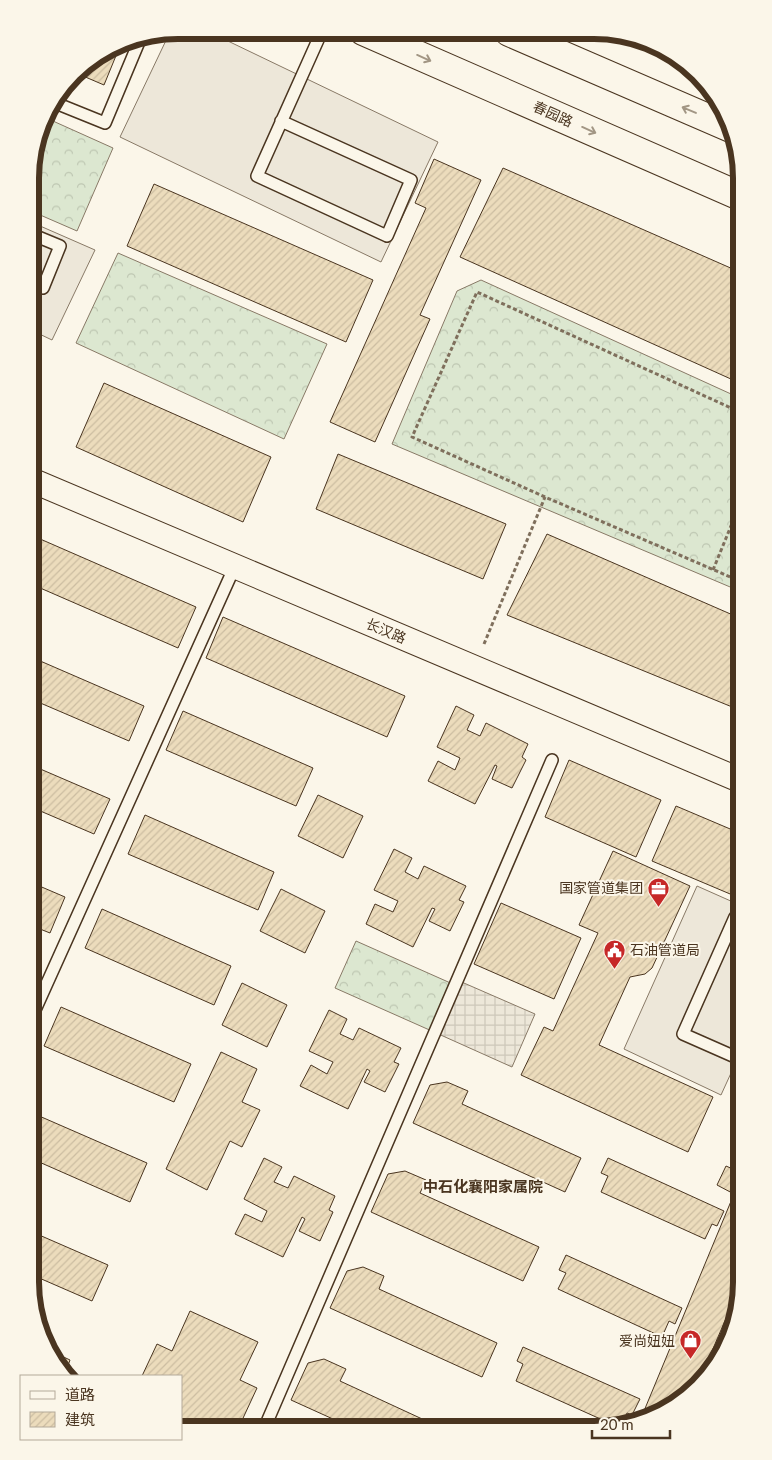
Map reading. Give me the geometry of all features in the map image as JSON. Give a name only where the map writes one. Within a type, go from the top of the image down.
[{"type":"main road","name":"春园路","points":[[381,39],[733,193]]},
{"type":"main road","points":[[525,39],[722,124]]},
{"type":"street","name":"长汉路","points":[[39,483],[733,777]]},
{"type":"lane","points":[[281,121],[411,180],[387,236],[257,176],[281,121],[318,39]]},
{"type":"lane","points":[[59,105],[105,123],[138,44]]},
{"type":"lane","points":[[39,237],[60,246],[43,288],[39,287]]},
{"type":"lane","points":[[39,1001],[235,566]]},
{"type":"lane","points":[[267,1421],[552,760]]},
{"type":"lane","points":[[733,922],[683,1034],[733,1056]]},
{"type":"path","points":[[733,408],[477,292],[412,437],[733,578]]},
{"type":"path","points":[[484,643],[545,497]]},
{"type":"path","points":[[713,570],[733,520]]},
{"type":"green space","points":[[51,120],[113,148],[77,231],[39,214],[40,160],[43,142]]},
{"type":"green space","points":[[118,253],[327,344],[284,439],[76,343]]},
{"type":"green space","points":[[481,280],[733,395],[733,588],[392,444],[457,291]]},
{"type":"green space","points":[[356,941],[455,985],[434,1032],[335,988]]},
{"type":"shaded area","points":[[224,39],[438,142],[381,262],[120,137],[166,40]]},
{"type":"shaded area","points":[[39,226],[95,250],[52,340],[39,334]]},
{"type":"shaded area","points":[[697,886],[733,902],[733,1069],[721,1095],[624,1049]]},
{"type":"shaded area","points":[[457,980],[535,1014],[512,1067],[434,1032]]},
{"type":"building","points":[[117,52],[104,85],[83,76],[100,62]]},
{"type":"building","points":[[434,159],[481,180],[420,315],[430,319],[375,442],[330,422],[426,208],[415,203]]},
{"type":"building","points":[[503,168],[733,269],[733,380],[460,257]]},
{"type":"building","points":[[154,184],[373,280],[346,342],[127,246]]},
{"type":"building","points":[[104,383],[271,457],[243,522],[76,447]]},
{"type":"building","points":[[338,454],[506,524],[483,579],[316,509]]},
{"type":"building","points":[[547,534],[733,615],[733,707],[507,615]]},
{"type":"building","points":[[39,538],[196,607],[178,648],[39,587]]},
{"type":"building","points":[[223,617],[405,696],[387,737],[206,658]]},
{"type":"building","points":[[39,660],[144,706],[129,741],[39,702]]},
{"type":"building","points":[[456,706],[474,715],[467,730],[480,736],[486,723],[528,744],[522,757],[526,760],[512,788],[492,779],[497,766],[495,765],[475,804],[428,781],[438,761],[455,770],[460,758],[437,747]]},
{"type":"building","points":[[183,711],[313,768],[296,806],[166,750]]},
{"type":"building","points":[[569,760],[661,800],[636,857],[545,817]]},
{"type":"building","points":[[39,768],[110,799],[94,834],[39,810]]},
{"type":"building","points":[[318,795],[363,816],[343,858],[298,836]]},
{"type":"building","points":[[676,806],[733,830],[733,895],[652,861]]},
{"type":"building","points":[[145,815],[274,872],[258,910],[128,854]]},
{"type":"building","points":[[394,849],[412,858],[405,872],[418,879],[424,866],[466,886],[459,900],[464,902],[450,931],[429,921],[435,909],[432,908],[413,947],[366,924],[375,904],[393,912],[398,901],[374,890]]},
{"type":"building","points":[[613,851],[690,886],[652,968],[645,974],[630,977],[599,1045],[713,1097],[688,1152],[521,1075],[544,1027],[553,1031],[598,933],[579,925]]},
{"type":"building","points":[[39,886],[65,897],[50,933],[39,929]]},
{"type":"building","points":[[281,889],[325,911],[305,953],[260,931]]},
{"type":"building","points":[[501,903],[581,938],[554,999],[474,964]]},
{"type":"building","points":[[102,909],[231,966],[214,1005],[85,948]]},
{"type":"building","points":[[242,983],[287,1005],[267,1047],[222,1025]]},
{"type":"building","points":[[61,1007],[191,1064],[174,1102],[44,1046]]},
{"type":"building","points":[[329,1010],[347,1019],[340,1034],[353,1040],[359,1028],[401,1048],[394,1062],[399,1064],[385,1092],[364,1082],[370,1071],[367,1069],[348,1109],[300,1086],[311,1065],[327,1074],[333,1062],[309,1051]]},
{"type":"building","points":[[221,1052],[257,1069],[242,1102],[260,1110],[242,1147],[230,1141],[207,1190],[166,1169]]},
{"type":"building","points":[[447,1082],[468,1091],[462,1104],[581,1158],[565,1192],[413,1123],[430,1085]]},
{"type":"building","points":[[39,1116],[147,1163],[130,1202],[39,1162]]},
{"type":"building","points":[[264,1158],[282,1167],[274,1182],[288,1188],[294,1176],[335,1196],[329,1210],[333,1212],[320,1241],[299,1231],[305,1219],[302,1217],[283,1257],[235,1234],[245,1214],[262,1222],[267,1211],[244,1199]]},
{"type":"building","points":[[608,1158],[724,1211],[717,1226],[712,1224],[705,1239],[601,1192],[608,1176],[601,1173]]},
{"type":"building","points":[[726,1166],[733,1169],[733,1193],[717,1185]]},
{"type":"building","points":[[405,1171],[426,1180],[420,1193],[539,1247],[523,1281],[371,1212],[388,1174]]},
{"type":"building","points":[[733,1196],[731,1306],[705,1367],[679,1393],[644,1412]]},
{"type":"building","points":[[39,1235],[108,1265],[92,1301],[39,1278]]},
{"type":"building","points":[[566,1255],[682,1308],[675,1324],[669,1321],[662,1337],[558,1289],[566,1273],[559,1270]]},
{"type":"building","points":[[363,1267],[384,1276],[379,1289],[497,1343],[482,1377],[330,1308],[347,1271]]},
{"type":"building","points":[[190,1311],[258,1342],[240,1380],[257,1388],[242,1421],[182,1421],[182,1375],[142,1375],[157,1344],[172,1351]]},
{"type":"building","points":[[523,1347],[640,1399],[632,1415],[627,1413],[625,1418],[604,1420],[516,1381],[523,1364],[517,1361]]},
{"type":"building","points":[[59,1355],[70,1360],[67,1367]]},
{"type":"building","points":[[324,1359],[346,1369],[340,1381],[427,1421],[337,1421],[291,1400],[308,1363]]},
{"type":"place","name":"国家管道集团","points":[[659,907]]},
{"type":"place","name":"石油管道局","points":[[614,969]]},
{"type":"place","name":"爱尚妞妞","points":[[691,1360]]},
{"type":"district","name":"中石化襄阳家属院","points":[[483,1187]]}]
